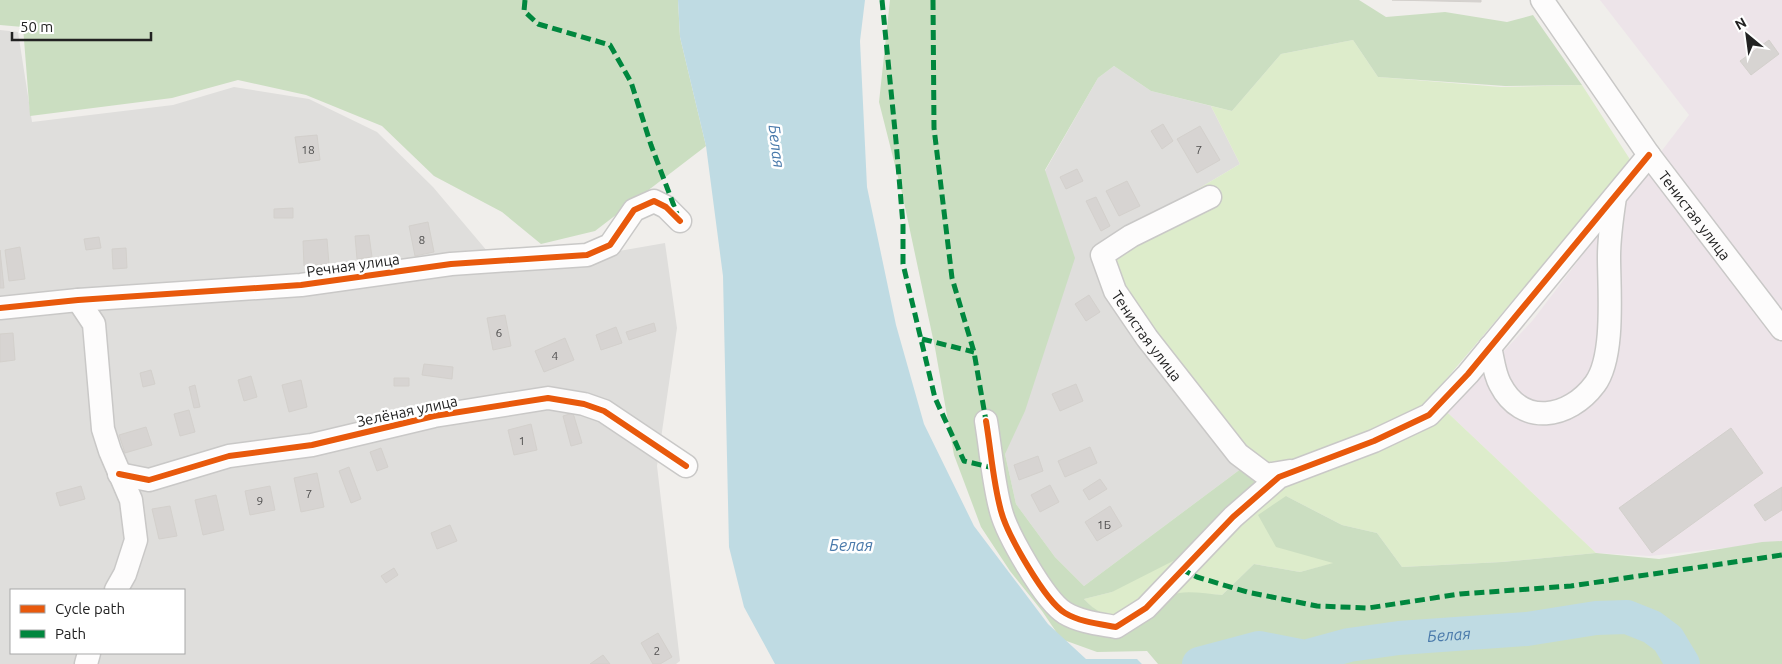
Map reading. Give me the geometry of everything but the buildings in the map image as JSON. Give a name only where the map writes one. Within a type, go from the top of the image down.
[{"type":"street","name":"Тенистая улица","points":[[1542,0],[1649,155],[1782,329]]},
{"type":"street","points":[[986,421],[1001,513],[1025,561],[1047,596],[1065,613],[1085,621],[1116,627],[1146,608],[1233,518],[1279,478],[1374,441],[1429,415],[1490,347],[1649,155]]},
{"type":"street","points":[[1490,347],[1499,384],[1510,400],[1527,411],[1543,415],[1564,410],[1583,399],[1597,382],[1605,357],[1610,311],[1610,230],[1615,196]]},
{"type":"street","name":"Тенистая улица","points":[[1210,197],[1131,236],[1102,255],[1116,291],[1142,330],[1238,454],[1266,475],[1297,470]]},
{"type":"street","name":"Речная улица","points":[[0,308],[78,300],[301,285],[451,264],[587,255],[610,245],[634,210],[654,201],[666,207],[680,221]]},
{"type":"street","points":[[78,300],[94,324],[103,430],[131,500],[136,540],[125,574],[117,589]]},
{"type":"street","name":"Зелёная улица","points":[[119,474],[149,480],[229,456],[312,445],[434,416],[548,398],[584,404],[604,411],[686,466]]},
{"type":"shaded area","points":[[1600,0],[1782,0],[1782,542],[1650,556],[1596,553],[1447,412],[1533,320],[1689,115]]},
{"type":"shaded area","points":[[0,30],[18,32],[32,122],[173,105],[234,87],[309,99],[377,132],[433,187],[504,271],[665,243],[677,328],[657,466],[680,661],[676,664],[0,664]]},
{"type":"shaded area","points":[[1114,66],[1151,91],[1211,106],[1240,164],[1095,250],[1242,468],[1084,586],[1055,557],[1016,504],[1005,454],[1045,171],[1098,78]]},
{"type":"green space","points":[[0,0],[678,0],[680,37],[706,146],[595,231],[541,244],[502,212],[434,176],[382,126],[306,95],[238,80],[172,98],[30,116],[23,27],[0,25]]},
{"type":"green space","points":[[890,0],[1359,0],[1386,17],[1445,12],[1507,22],[1533,15],[1582,85],[1505,86],[1378,77],[1353,40],[1281,54],[1232,111],[1151,91],[1114,66],[1098,78],[1045,170],[1075,258],[1025,411],[1005,454],[1016,504],[1055,557],[1084,586],[1242,468],[1257,485],[1175,560],[1112,592],[1084,599],[1097,610],[1108,615],[1119,616],[1179,593],[1195,592],[1222,595],[1254,564],[1300,572],[1333,563],[1276,547],[1258,515],[1286,496],[1342,525],[1377,533],[1402,567],[1502,562],[1596,553],[1659,559],[1762,542],[1782,541],[1782,664],[1158,664],[1147,651],[1097,652],[1061,639],[1042,611],[1010,571],[981,527],[954,455],[935,348],[902,193],[879,102]]},
{"type":"green space","points":[[1353,40],[1378,77],[1501,87],[1582,85],[1631,161],[1431,397],[1596,553],[1502,562],[1402,567],[1377,533],[1342,525],[1286,496],[1335,563],[1300,572],[1254,564],[1222,595],[1179,593],[1119,617],[1098,613],[1084,599],[1112,592],[1242,468],[1095,250],[1240,164],[1211,106],[1232,111],[1281,54]]},
{"type":"water","name":"Белая","points":[[678,0],[865,0],[860,41],[867,187],[896,325],[924,424],[974,526],[1048,624],[1086,659],[1137,659],[1142,664],[775,664],[744,607],[729,547],[723,276],[706,146],[680,37]]},
{"type":"waterway","name":"Белая","points":[[1199,664],[1259,648],[1305,657],[1349,645],[1399,638],[1527,629],[1596,618],[1627,617],[1652,627],[1668,639],[1683,664]]},
{"type":"marked path","points":[[525,0],[524,11],[538,24],[610,45],[631,82],[651,145],[677,214]]},
{"type":"marked path","points":[[882,0],[903,225],[903,264],[935,398],[964,461],[994,468]]},
{"type":"marked path","points":[[933,0],[934,128],[952,278],[974,352],[986,421]]},
{"type":"marked path","points":[[922,339],[974,352]]},
{"type":"marked path","points":[[1181,569],[1197,577],[1247,592],[1317,606],[1368,608],[1460,594],[1571,586],[1782,555]]},
{"type":"cycle path","points":[[986,421],[1001,511],[1011,535],[1038,582],[1047,595],[1065,613],[1084,621],[1116,627],[1146,608],[1233,517],[1279,477],[1374,441],[1429,415],[1468,374],[1649,155]]},
{"type":"cycle path","points":[[0,308],[78,300],[301,285],[451,264],[587,255],[610,245],[634,210],[654,201],[666,207],[680,221]]},
{"type":"cycle path","points":[[119,474],[149,480],[229,456],[312,445],[434,416],[548,398],[584,404],[604,411],[686,466]]}]
